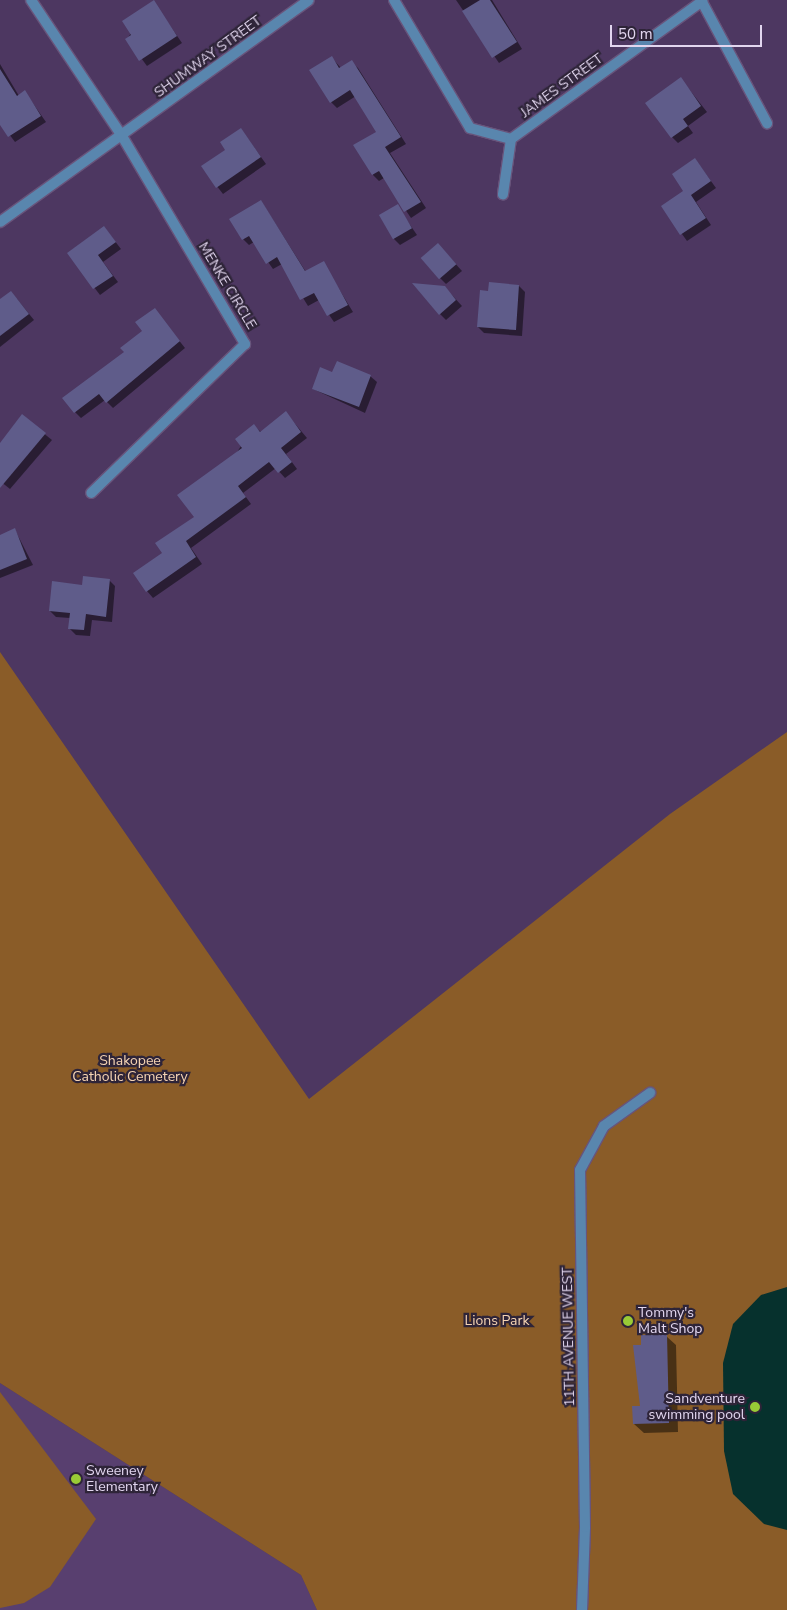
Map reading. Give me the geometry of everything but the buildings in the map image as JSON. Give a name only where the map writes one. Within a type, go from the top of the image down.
[{"type":"street","points":[[31,0],[122,136]]},
{"type":"street","name":"SHUMWAY STREET","points":[[0,222],[309,0]]},
{"type":"street","points":[[394,0],[470,128],[512,139],[503,194]]},
{"type":"street","points":[[701,1],[767,123]]},
{"type":"street","name":"JAMES STREET","points":[[512,139],[701,1]]},
{"type":"street","name":"MENKE CIRCLE","points":[[91,493],[245,344],[122,136]]},
{"type":"street","name":"11TH AVENUE WEST","points":[[582,1610],[585,1527],[580,1170],[604,1126],[650,1093]]},
{"type":"shaded area","name":"Sandventure swimming pool","points":[[787,1287],[787,1530],[764,1524],[733,1494],[724,1451],[723,1363],[733,1324],[761,1295]]},
{"type":"shaded area","name":"Sweeney Elementary","points":[[0,1383],[301,1575],[317,1610],[0,1610]]},
{"type":"green space","name":"Lions Park","points":[[0,652],[309,1099],[670,814],[787,732],[787,1610],[317,1610],[301,1575],[0,1383]]},
{"type":"green space","points":[[0,1392],[96,1519],[50,1587],[24,1603],[0,1608]]},
{"type":"place","name":"Tommy's Malt Shop","points":[[628,1321]]},
{"type":"place","name":"Sandventure swimming pool","points":[[755,1407]]},
{"type":"place","name":"Sweeney Elementary","points":[[76,1479]]},
{"type":"park label","name":"Shakopee Catholic Cemetery","points":[[130,1070]]}]
